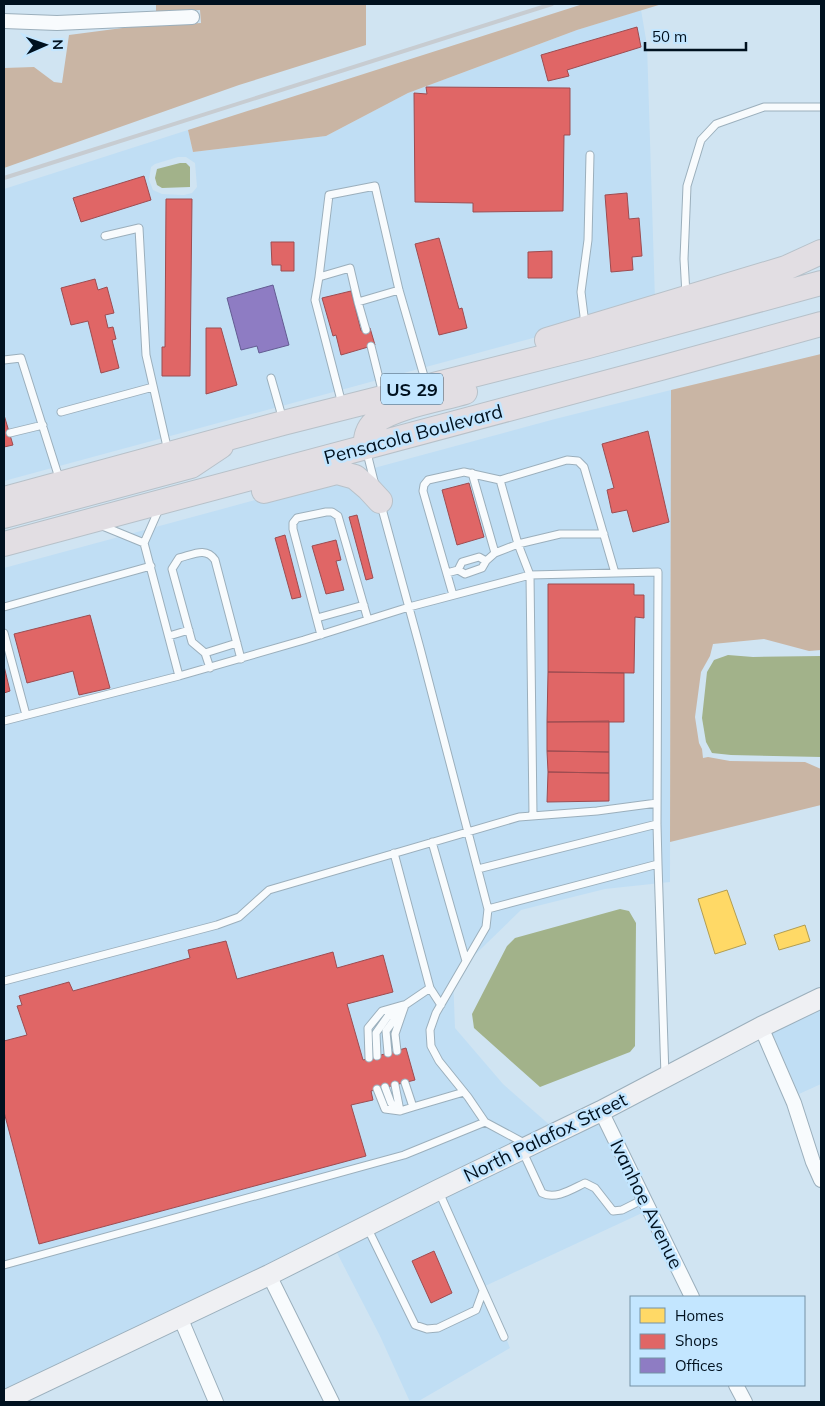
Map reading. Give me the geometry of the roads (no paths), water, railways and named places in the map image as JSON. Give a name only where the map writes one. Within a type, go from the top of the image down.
[{"type":"highway","points":[[587,337],[686,299],[786,268],[821,252]]},
{"type":"highway","name":"US 29","points":[[4,499],[240,434],[427,386],[587,337],[615,338],[821,283]]},
{"type":"highway","name":"Pensacola Boulevard","points":[[4,544],[821,324]]},
{"type":"highway","points":[[365,447],[366,434],[375,422],[396,411],[576,363],[615,338]]},
{"type":"highway","points":[[661,368],[821,338]]},
{"type":"highway","points":[[4,516],[191,466],[240,434]]},
{"type":"highway","points":[[201,491],[239,498],[337,472],[355,477],[380,501]]},
{"type":"main road","name":"North Palafox Street","points":[[4,1402],[269,1275],[366,1225],[601,1111],[665,1076],[821,998]]},
{"type":"street","points":[[4,21],[57,23],[192,17]]},
{"type":"street","points":[[762,1027],[794,1103],[812,1162],[821,1180]]},
{"type":"street","name":"Ivanhoe Avenue","points":[[601,1111],[692,1296]]},
{"type":"street","points":[[269,1275],[332,1402]]},
{"type":"street","points":[[180,1317],[216,1402]]},
{"type":"street","points":[[736,1386],[743,1402]]},
{"type":"lane","points":[[686,299],[684,268],[687,186],[701,140],[716,124],[764,107],[821,107]]},
{"type":"lane","points":[[587,337],[581,292],[588,240],[590,155]]},
{"type":"lane","points":[[343,407],[315,300],[329,195],[375,186],[399,290],[427,386]]},
{"type":"lane","points":[[105,236],[140,228],[146,355],[169,453]]},
{"type":"lane","points":[[319,277],[350,268],[366,330]]},
{"type":"lane","points":[[358,302],[399,290]]},
{"type":"lane","points":[[370,346],[384,396]]},
{"type":"lane","points":[[4,360],[21,358],[61,483]]},
{"type":"lane","points":[[272,378],[283,423]]},
{"type":"lane","points":[[62,412],[153,387]]},
{"type":"lane","points":[[10,433],[42,425]]},
{"type":"lane","points":[[365,447],[488,908],[486,926],[441,1005],[430,1030],[431,1046],[439,1061],[485,1122],[525,1148],[542,1192],[548,1196],[560,1194],[584,1183],[595,1188],[614,1211],[622,1210],[644,1199]]},
{"type":"lane","points":[[454,595],[423,491],[424,485],[428,480],[464,472],[500,480],[567,460],[578,462],[584,467],[615,573]]},
{"type":"lane","points":[[472,473],[495,553]]},
{"type":"lane","points":[[500,480],[518,544],[530,575],[532,815]]},
{"type":"lane","points":[[162,502],[144,543],[179,676]]},
{"type":"lane","points":[[321,635],[293,529],[293,523],[297,518],[326,512],[332,512],[338,516],[368,620]]},
{"type":"lane","points":[[91,521],[144,543]]},
{"type":"lane","points":[[447,573],[458,570],[465,574],[482,568],[486,561],[495,553],[518,544],[560,534],[604,534]]},
{"type":"lane","points":[[210,668],[205,653],[192,642],[172,569],[179,558],[205,551],[212,554],[215,560],[221,593],[238,643],[241,658]]},
{"type":"lane","points":[[458,570],[462,562],[479,558],[486,561]]},
{"type":"lane","points":[[4,607],[151,566]]},
{"type":"lane","points":[[4,720],[210,668],[409,607],[530,575],[658,572],[657,824],[665,1076]]},
{"type":"lane","points":[[178,589],[187,586]]},
{"type":"lane","points":[[182,604],[190,601]]},
{"type":"lane","points":[[316,618],[364,604]]},
{"type":"lane","points":[[186,618],[194,616]]},
{"type":"lane","points":[[168,636],[199,630]]},
{"type":"lane","points":[[4,633],[26,715]]},
{"type":"lane","points":[[205,653],[238,643]]},
{"type":"lane","points":[[4,982],[239,917],[269,890],[519,817],[597,811],[657,803]]},
{"type":"lane","points":[[478,870],[657,824]]},
{"type":"lane","points":[[432,842],[466,961]]},
{"type":"lane","points":[[394,853],[430,988],[441,1005]]},
{"type":"lane","points":[[488,908],[658,864]]},
{"type":"lane","points":[[377,1056],[376,1033],[388,1016],[430,988]]},
{"type":"lane","points":[[397,1051],[395,1034],[405,1005]]},
{"type":"lane","points":[[388,1053],[386,1031],[405,1005]]},
{"type":"lane","points":[[369,1058],[368,1028],[382,1011],[405,1005]]},
{"type":"lane","points":[[406,1082],[413,1107]]},
{"type":"lane","points":[[395,1085],[400,1111]]},
{"type":"lane","points":[[385,1087],[391,1103],[400,1111]]},
{"type":"lane","points":[[377,1089],[385,1109],[400,1111],[464,1092]]},
{"type":"lane","points":[[4,1265],[404,1155],[485,1122]]},
{"type":"lane","points":[[438,1190],[504,1336]]},
{"type":"lane","points":[[366,1225],[415,1325],[427,1329],[438,1328],[476,1310],[483,1291]]},
{"type":"railway","points":[[4,178],[552,4]]}]
